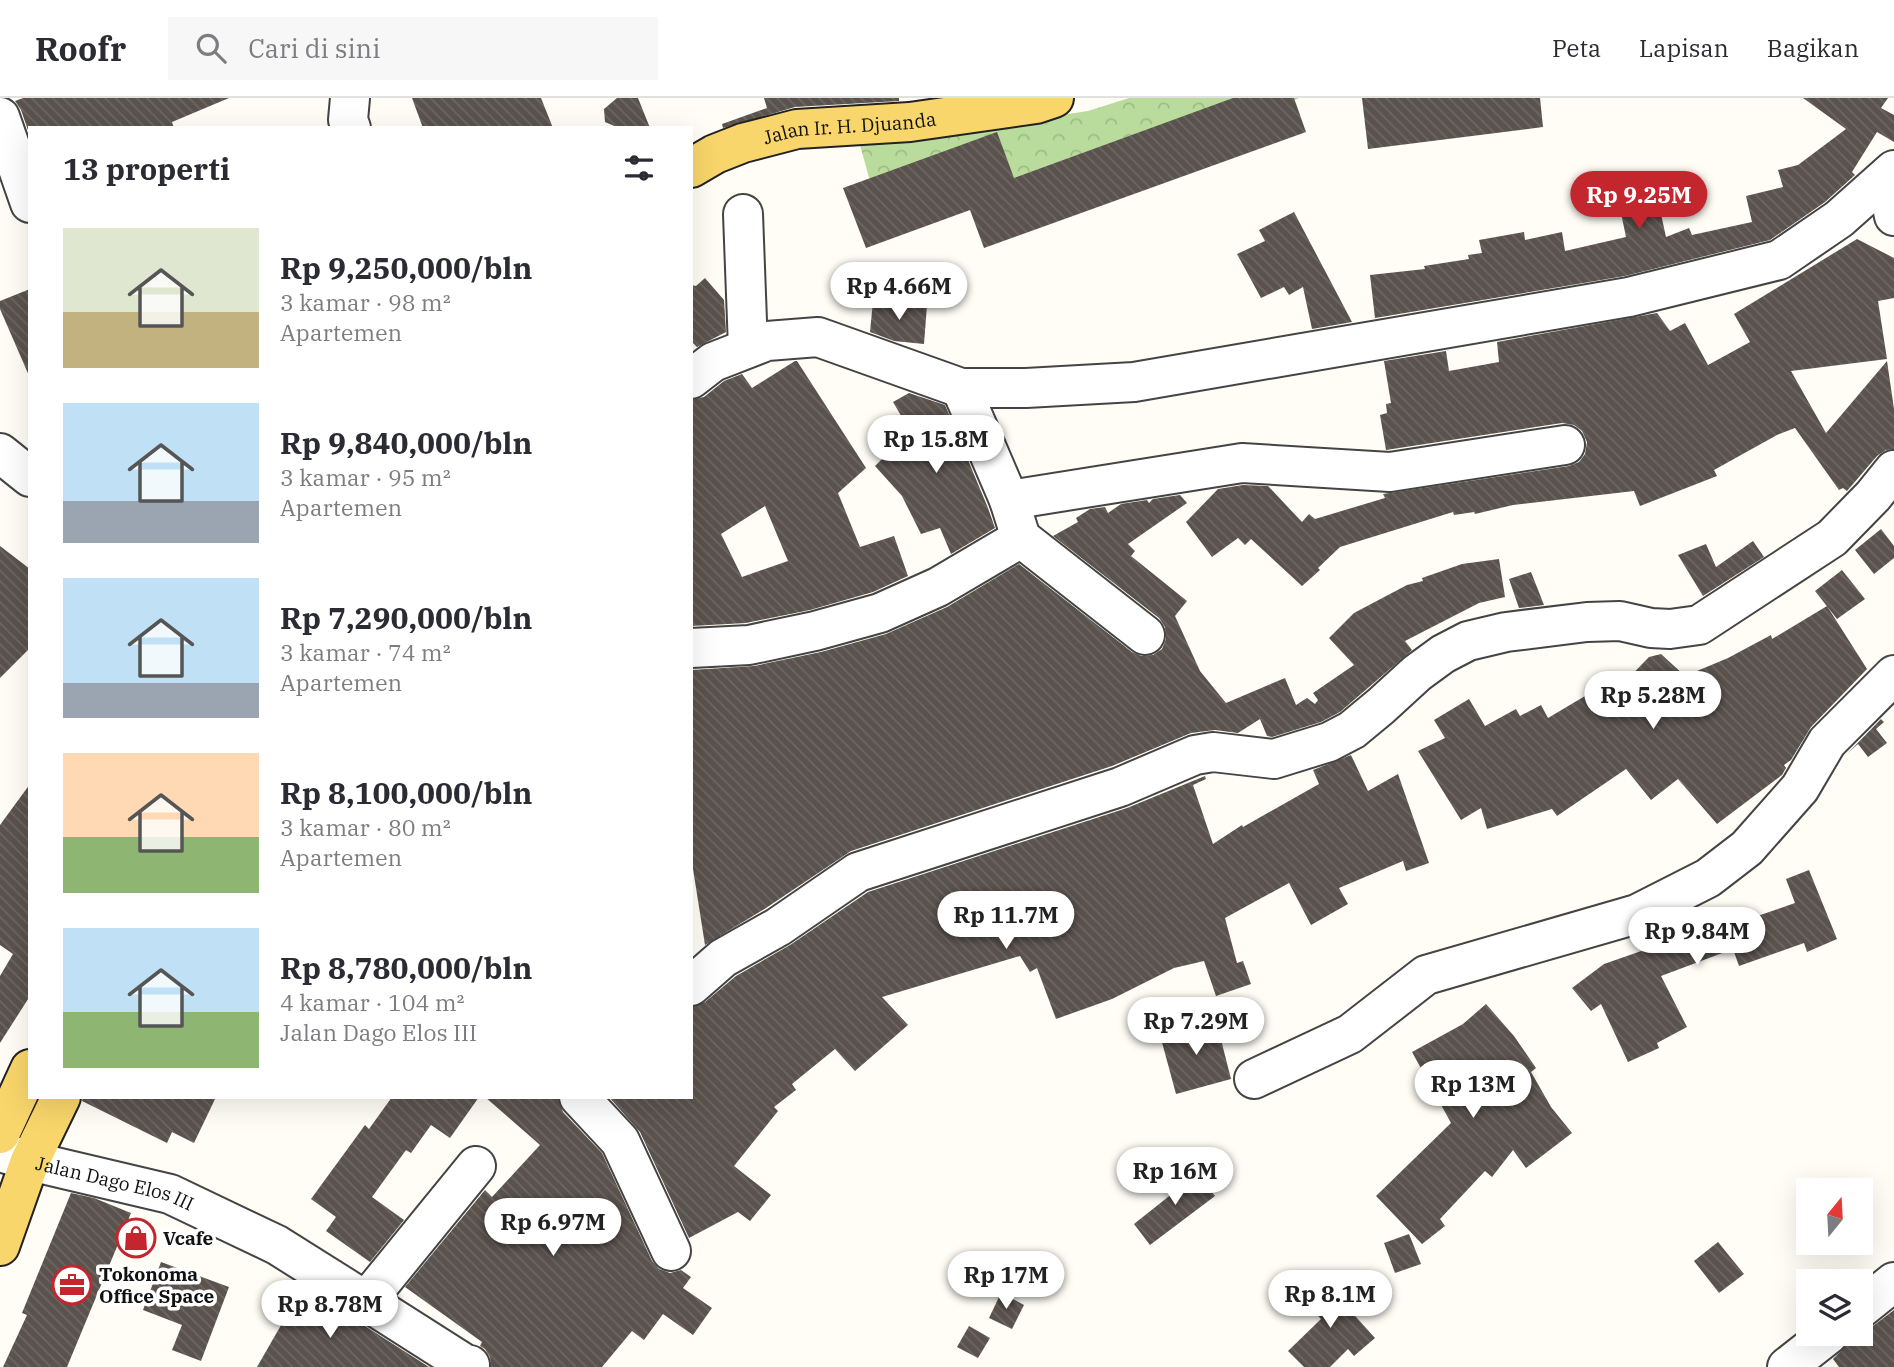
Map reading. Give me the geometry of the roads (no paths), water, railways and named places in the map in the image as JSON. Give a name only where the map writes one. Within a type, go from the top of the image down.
[{"type":"main road","name":"Jalan Ir. H. Djuanda","points":[[693,167],[715,154],[743,143],[797,129],[910,122],[1036,104],[1054,98]]},
{"type":"main road","points":[[0,1134],[28,1073]]},
{"type":"main road","points":[[0,1246],[15,1157],[59,1099]]},
{"type":"street","points":[[0,117],[28,197]]},
{"type":"street","points":[[693,377],[713,362],[767,341],[818,337],[881,357],[961,388],[1026,388],[1134,382],[1629,297],[1779,260],[1839,219],[1891,189]]},
{"type":"street","points":[[743,214],[748,348]]},
{"type":"street","points":[[961,388],[1009,500],[1021,538],[1145,635]]},
{"type":"street","points":[[1009,500],[1242,463],[1390,472],[1565,444]]},
{"type":"street","points":[[0,453],[28,475]]},
{"type":"street","points":[[693,984],[723,958],[778,927],[858,872],[1120,787],[1195,755],[1213,752],[1274,759],[1329,741],[1352,730],[1426,667],[1468,641],[1506,632],[1587,622],[1620,621],[1670,629],[1699,625],[1832,538],[1887,493]]},
{"type":"street","points":[[693,648],[749,645],[880,613],[938,587],[1021,538]]},
{"type":"street","points":[[1254,1079],[1350,1034],[1426,975],[1637,914],[1708,878],[1747,848],[1800,788],[1827,742],[1894,675]]},
{"type":"street","points":[[581,1099],[620,1140],[671,1251]]},
{"type":"street","name":"Jalan Dago Elos III","points":[[15,1157],[170,1194],[277,1244],[465,1364],[470,1364]]},
{"type":"street","points":[[366,1301],[476,1166]]},
{"type":"street","points":[[1873,1299],[1894,1282]]},
{"type":"street","points":[[1787,1367],[1814,1346]]},
{"type":"place","name":"Vcafe","points":[[136,1238]]},
{"type":"place","name":"Tokonoma Office Space","points":[[72,1285]]}]
